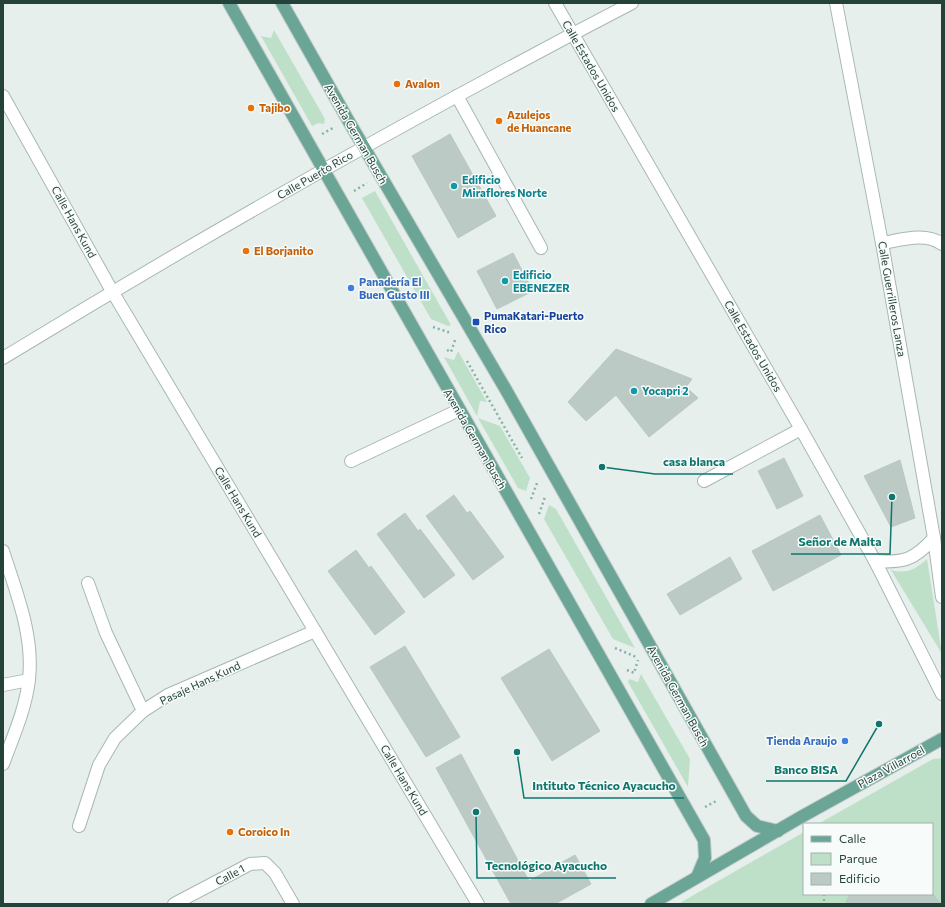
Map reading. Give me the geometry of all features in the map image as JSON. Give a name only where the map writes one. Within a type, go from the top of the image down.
[{"type":"main road","name":"Avenida German Busch","points":[[228,3],[704,840],[705,858],[697,877]]},
{"type":"main road","name":"Avenida German Busch","points":[[282,3],[506,390],[746,816],[757,826],[778,831]]},
{"type":"main road","name":"Plaza Villarroel","points":[[697,877],[942,739]]},
{"type":"main road","points":[[651,904],[697,877]]},
{"type":"street","name":"Calle Estados Unidos","points":[[556,3],[801,429],[875,561],[942,694]]},
{"type":"street","name":"Calle Puerto Rico","points":[[3,358],[112,291],[323,170],[457,96],[632,3]]},
{"type":"street","name":"Calle Guerrilleros Lanza","points":[[836,3],[882,243],[934,538],[942,597]]},
{"type":"street","name":"Calle Hans Kund","points":[[3,96],[112,291],[478,904]]},
{"type":"street","points":[[457,96],[541,248]]},
{"type":"street","points":[[882,243],[918,238],[937,241],[942,244]]},
{"type":"street","points":[[351,461],[459,410]]},
{"type":"street","points":[[704,481],[801,429]]},
{"type":"street","points":[[875,561],[895,563],[911,559],[923,550],[934,538]]},
{"type":"street","points":[[3,551],[25,620],[30,658],[29,680],[22,709],[3,764]]},
{"type":"street","points":[[88,583],[106,633],[143,712]]},
{"type":"street","name":"Pasaje Hans Kund","points":[[79,826],[99,765],[115,738],[143,712],[168,695],[315,631]]},
{"type":"street","points":[[3,684],[29,680]]},
{"type":"street","name":"Calle 1","points":[[174,904],[250,864],[265,863],[275,873],[293,904]]},
{"type":"path","points":[[318,136],[337,126]]},
{"type":"path","points":[[357,198],[352,192],[369,182]]},
{"type":"path","points":[[431,327],[450,331],[459,346]]},
{"type":"path","points":[[466,360],[525,462]]},
{"type":"path","points":[[530,501],[537,482],[540,488]]},
{"type":"path","points":[[536,512],[539,517],[545,498],[542,493]]},
{"type":"path","points":[[616,653],[613,648],[636,657],[642,667]]},
{"type":"path","points":[[625,669],[634,673],[638,660]]},
{"type":"path","points":[[714,793],[717,800]]},
{"type":"path","points":[[701,809],[721,798]]},
{"type":"green space","points":[[274,30],[325,119],[324,124],[318,123],[312,126],[261,36],[271,38]]},
{"type":"green space","points":[[375,191],[451,325],[448,326],[431,319],[362,198]]},
{"type":"green space","points":[[458,351],[487,402],[480,401],[477,416],[444,357],[454,360]]},
{"type":"green space","points":[[478,418],[500,426],[530,478],[526,491],[518,488]]},
{"type":"green space","points":[[549,505],[556,509],[635,648],[613,639],[544,519]]},
{"type":"green space","points":[[927,559],[942,654],[891,570],[902,572],[910,570]]},
{"type":"green space","points":[[641,674],[690,759],[688,787],[628,682],[629,679],[638,682]]},
{"type":"green space","points":[[942,758],[942,904],[678,904],[803,833],[803,895],[933,895],[933,823],[820,823],[933,759]]},
{"type":"building","name":"Edificio Miraflores Norte","points":[[450,134],[496,216],[458,238],[412,156]]},
{"type":"building","name":"Edificio EBENEZER","points":[[513,253],[533,291],[497,309],[477,271]]},
{"type":"building","name":"Yocapri 2","points":[[616,349],[692,379],[686,387],[698,398],[649,437],[616,395],[586,421],[568,402]]},
{"type":"building","points":[[784,458],[803,496],[777,509],[758,471]]},
{"type":"building","points":[[900,460],[915,518],[891,527],[864,476]]},
{"type":"building","points":[[454,495],[467,513],[470,511],[504,557],[473,580],[426,516]]},
{"type":"building","points":[[405,513],[418,531],[420,529],[455,575],[424,598],[377,534]]},
{"type":"building","points":[[820,515],[841,555],[773,591],[752,551]]},
{"type":"building","points":[[356,550],[369,568],[371,566],[405,612],[375,635],[328,571]]},
{"type":"building","points":[[730,557],[742,579],[680,615],[667,594]]},
{"type":"building","points":[[405,646],[460,737],[426,757],[370,667]]},
{"type":"building","points":[[549,649],[600,731],[552,761],[501,678]]},
{"type":"building","points":[[461,754],[529,881],[575,855],[591,884],[555,904],[511,904],[436,768]]},
{"type":"building","points":[[933,894],[941,904],[845,904],[850,895]]},
{"type":"place","name":"Avalon","points":[[397,84]]},
{"type":"place","name":"Tajibo","points":[[251,108]]},
{"type":"place","name":"Azulejos de Huancane","points":[[499,121]]},
{"type":"place","name":"Edificio Miraflores Norte","points":[[454,186]]},
{"type":"place","name":"El Borjanito","points":[[246,251]]},
{"type":"place","name":"Edificio EBENEZER","points":[[505,281]]},
{"type":"place","name":"Panadería El Buen Gusto III","points":[[351,288]]},
{"type":"place","name":"PumaKatari-Puerto Rico","points":[[476,322]]},
{"type":"place","name":"Yocapri 2","points":[[634,391]]},
{"type":"place","name":"casa blanca","points":[[602,467]]},
{"type":"place","name":"Señor de Malta","points":[[892,497]]},
{"type":"place","name":"Banco BISA","points":[[879,724]]},
{"type":"place","name":"Tienda Araujo","points":[[845,741]]},
{"type":"place","name":"Intituto Técnico Ayacucho","points":[[517,752]]},
{"type":"place","name":"Tecnológico Ayacucho","points":[[476,812]]},
{"type":"place","name":"Coroico In","points":[[230,832]]}]
